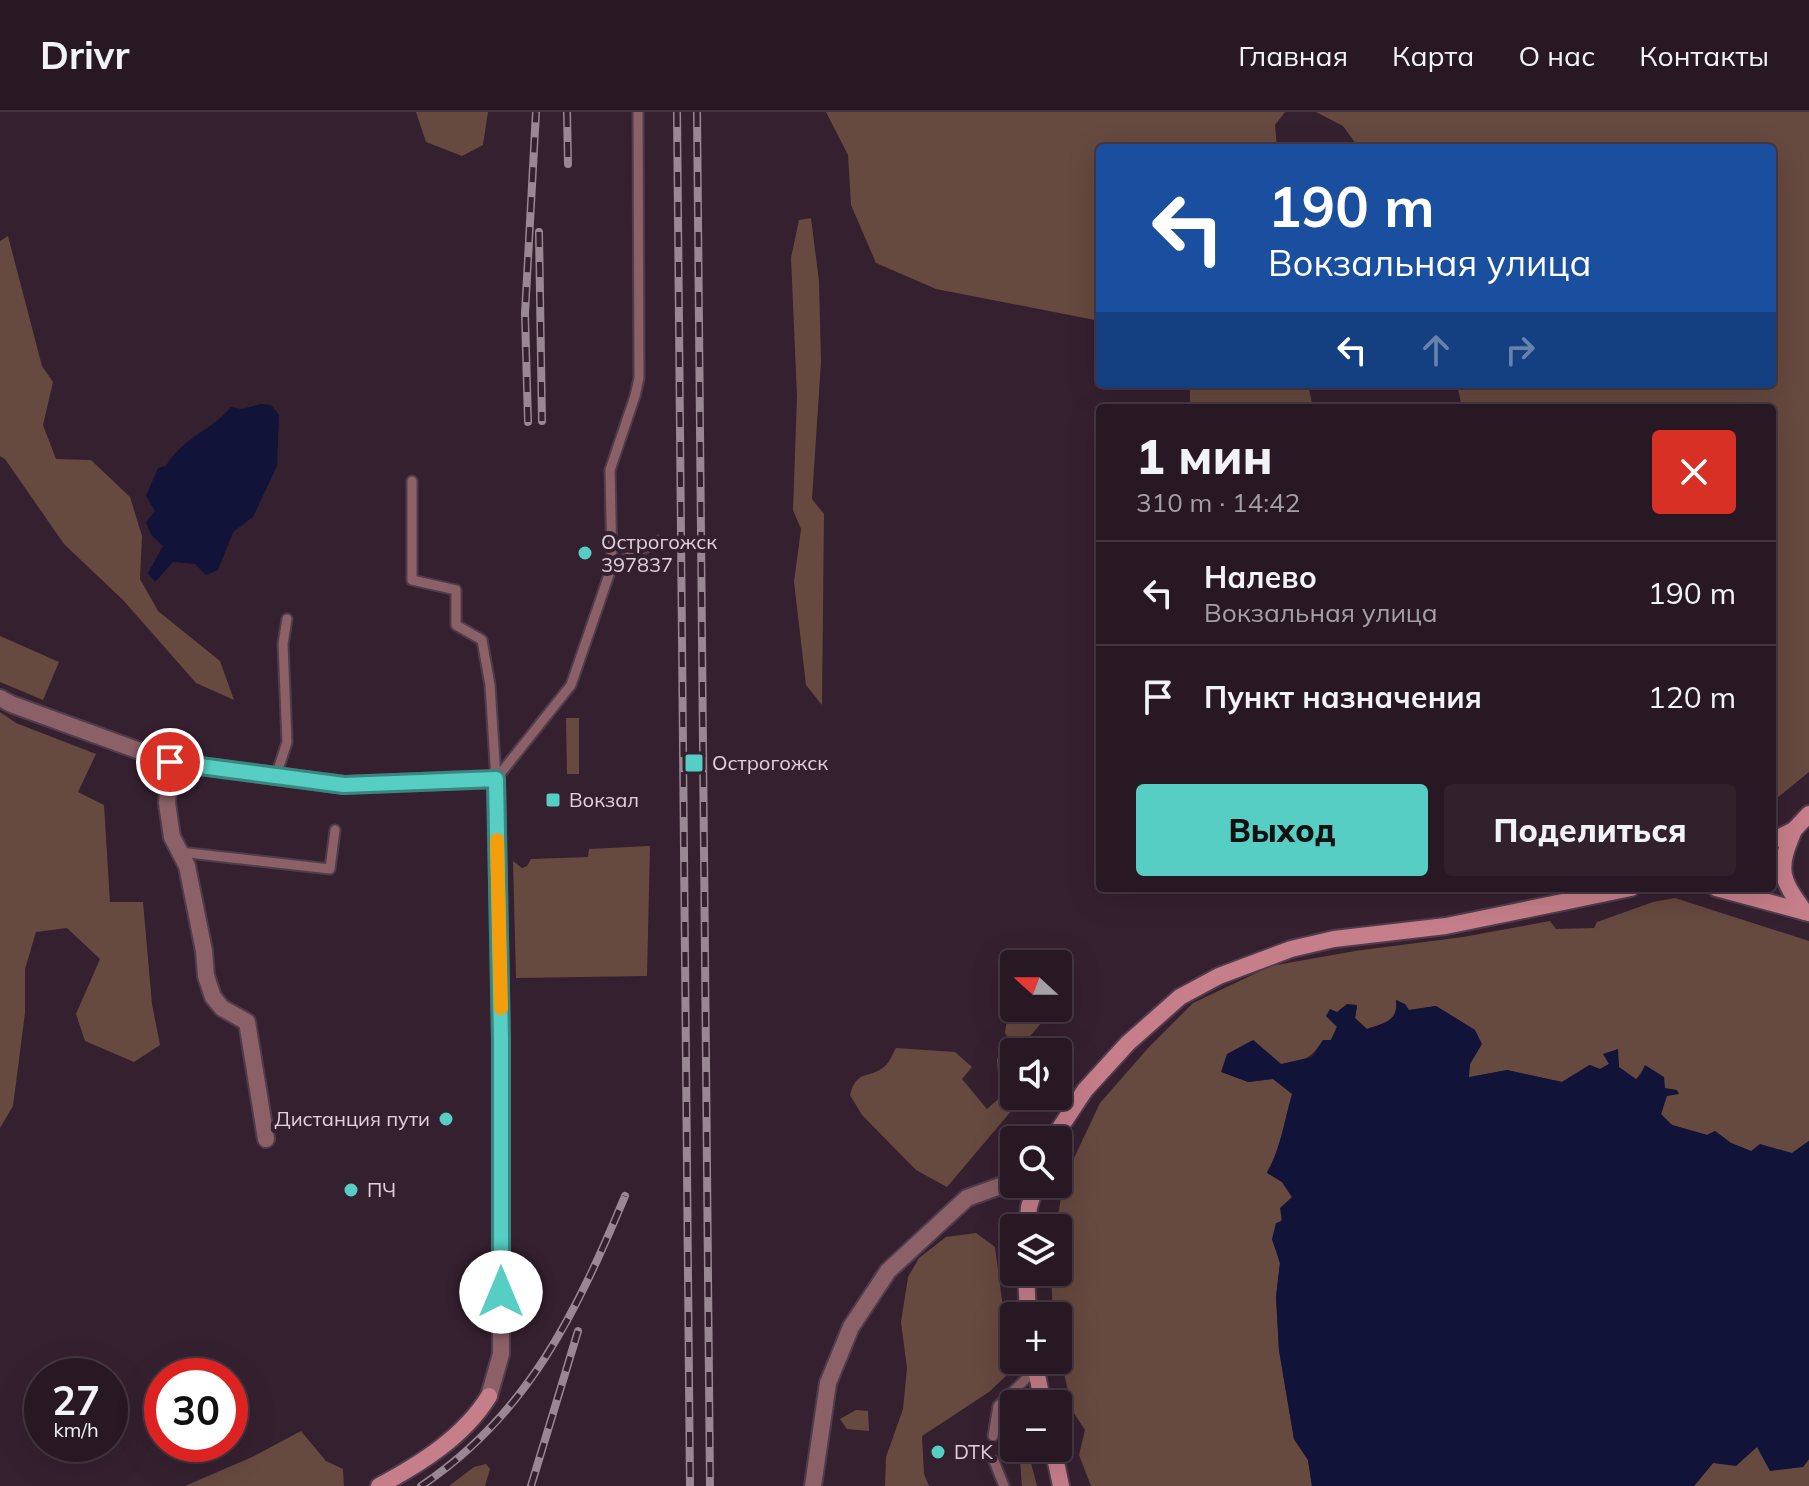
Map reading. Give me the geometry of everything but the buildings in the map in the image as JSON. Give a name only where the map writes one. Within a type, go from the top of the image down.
[{"type":"main road","points":[[1807,912],[1782,878],[1785,850],[1794,830],[1809,814]]},
{"type":"main road","points":[[1776,839],[1794,830]]},
{"type":"main road","points":[[1061,1126],[1085,1090],[1128,1043],[1180,997],[1206,983],[1291,949],[1334,939],[1446,926],[1613,892]]},
{"type":"main road","points":[[1731,892],[1807,912]]},
{"type":"main road","points":[[379,1486],[442,1447],[472,1419],[489,1396]]},
{"type":"main road","points":[[1056,1462],[1061,1486]]},
{"type":"street","points":[[0,698],[170,762],[344,785],[496,779],[501,1040],[501,1354],[489,1396]]},
{"type":"street","points":[[170,762],[167,803],[172,837],[187,866],[206,976],[213,997],[222,1008],[247,1022],[266,1139]]},
{"type":"street","points":[[813,1486],[828,1383],[851,1327],[888,1271],[967,1198],[1000,1186]]},
{"type":"lane","points":[[496,779],[571,685],[612,566],[610,470],[639,378],[633,172],[638,112]]},
{"type":"lane","points":[[412,481],[412,580],[456,590],[456,625],[482,640],[490,685],[496,779]]},
{"type":"lane","points":[[612,566],[658,541]]},
{"type":"lane","points":[[276,776],[287,742],[283,644],[287,619]]},
{"type":"lane","points":[[180,852],[330,869],[335,830]]},
{"type":"lane","points":[[993,1436],[998,1406],[1026,1374]]},
{"type":"lane","points":[[994,1461],[1004,1486]]},
{"type":"shaded area","points":[[416,112],[488,112],[483,145],[462,156],[426,142]]},
{"type":"shaded area","points":[[826,112],[1285,112],[1275,125],[1277,144],[1096,144],[1096,320],[936,289],[876,263],[851,205],[848,155]]},
{"type":"shaded area","points":[[1316,112],[1809,112],[1809,772],[1776,799],[1776,404],[1461,404],[1458,388],[1776,388],[1776,144],[1356,144],[1343,126]]},
{"type":"shaded area","points":[[811,218],[819,281],[821,362],[812,499],[824,514],[822,705],[806,685],[794,582],[801,529],[793,510],[797,396],[791,258],[799,220]]},
{"type":"shaded area","points":[[8,236],[42,366],[53,382],[43,425],[56,459],[91,460],[130,497],[142,536],[140,579],[158,611],[220,661],[234,700],[196,683],[123,600],[64,544],[0,456],[0,241]]},
{"type":"shaded area","points":[[1190,388],[1309,388],[1312,404],[1190,404]]},
{"type":"shaded area","points":[[271,405],[279,415],[277,466],[253,517],[233,532],[218,570],[206,575],[195,564],[173,562],[155,582],[148,573],[163,546],[151,535],[146,522],[155,511],[146,496],[158,468],[166,466],[180,449],[231,407],[242,409]]},
{"type":"shaded area","points":[[0,636],[59,662],[43,700],[0,682]]},
{"type":"shaded area","points":[[0,712],[16,723],[96,754],[78,792],[104,805],[110,902],[143,902],[152,1004],[160,1045],[134,1062],[85,1041],[76,1014],[100,959],[67,928],[36,932],[25,969],[25,1013],[13,1106],[0,1128]]},
{"type":"shaded area","points":[[566,718],[579,718],[579,774],[567,774]]},
{"type":"shaded area","points":[[650,846],[647,976],[516,978],[513,861],[522,868],[531,859],[588,857],[589,849]]},
{"type":"shaded area","points":[[1675,898],[1809,941],[1809,1141],[1792,1153],[1751,1151],[1731,1143],[1715,1131],[1707,1135],[1672,1125],[1661,1115],[1664,1092],[1660,1083],[1645,1066],[1636,1080],[1619,1067],[1617,1049],[1609,1064],[1600,1069],[1589,1065],[1562,1082],[1507,1070],[1468,1078],[1475,1030],[1436,1006],[1409,1010],[1396,1000],[1392,1018],[1366,1030],[1355,1018],[1357,1006],[1337,1027],[1331,1040],[1323,1040],[1310,1056],[1295,1062],[1281,1064],[1253,1040],[1248,1082],[1273,1079],[1293,1094],[1279,1144],[1267,1172],[1282,1182],[1292,1197],[1272,1239],[1280,1263],[1276,1297],[1279,1350],[1294,1439],[1308,1460],[1312,1486],[1091,1486],[1079,1455],[1085,1430],[1072,1410],[1072,1390],[1068,1390],[1064,1374],[1072,1374],[1072,1302],[1052,1302],[1052,1286],[1072,1286],[1072,1214],[1058,1214],[1061,1198],[1072,1198],[1072,1162],[1100,1103],[1149,1047],[1193,1003],[1271,966],[1550,921],[1556,929],[1594,928],[1597,922],[1653,902]]},
{"type":"shaded area","points":[[1396,1000],[1409,1010],[1436,1006],[1475,1030],[1482,1044],[1470,1064],[1469,1077],[1507,1070],[1562,1082],[1590,1065],[1600,1069],[1609,1064],[1603,1054],[1618,1049],[1619,1067],[1636,1079],[1645,1065],[1664,1077],[1665,1088],[1677,1090],[1679,1094],[1667,1096],[1661,1114],[1672,1125],[1707,1135],[1715,1131],[1731,1143],[1751,1151],[1760,1144],[1792,1153],[1809,1141],[1809,1459],[1803,1467],[1770,1471],[1757,1447],[1736,1466],[1713,1463],[1694,1486],[1312,1486],[1308,1460],[1294,1439],[1279,1350],[1276,1297],[1280,1263],[1272,1239],[1276,1223],[1282,1221],[1280,1208],[1292,1197],[1282,1182],[1267,1173],[1279,1145],[1292,1094],[1273,1079],[1248,1082],[1221,1072],[1227,1054],[1253,1040],[1281,1064],[1312,1057],[1323,1040],[1331,1040],[1337,1027],[1326,1016],[1330,1009],[1337,1012],[1347,1004],[1357,1005],[1355,1018],[1367,1029],[1393,1017]]},
{"type":"shaded area","points":[[1008,1022],[1042,1022],[1028,1038],[1009,1038],[1005,1033]]},
{"type":"shaded area","points":[[896,1048],[955,1052],[972,1067],[962,1079],[987,1109],[1000,1098],[1000,1110],[1012,1110],[947,1187],[916,1170],[862,1115],[850,1095],[856,1081],[885,1066]]},
{"type":"shaded area","points":[[1000,1055],[1000,1077],[998,1075],[997,1059]]},
{"type":"shaded area","points":[[976,1233],[995,1247],[1002,1302],[1000,1374],[1008,1374],[989,1392],[922,1436],[924,1474],[929,1486],[885,1486],[886,1457],[903,1409],[907,1368],[901,1322],[908,1277],[919,1258],[946,1237]]},
{"type":"shaded area","points":[[856,1410],[868,1411],[869,1431],[847,1429],[840,1419]]},
{"type":"shaded area","points":[[301,1431],[326,1461],[343,1469],[344,1486],[185,1486],[240,1462],[248,1462]]},
{"type":"shaded area","points":[[1757,1447],[1803,1467],[1809,1459],[1809,1486],[1694,1486],[1713,1463]]},
{"type":"shaded area","points":[[1020,1462],[1031,1462],[1037,1486],[1022,1486]]},
{"type":"shaded area","points":[[486,1464],[490,1469],[485,1486],[449,1486],[474,1467]]},
{"type":"railway","points":[[528,422],[525,314],[536,112]]},
{"type":"railway","points":[[567,112],[568,164]]},
{"type":"railway","points":[[677,112],[690,1486]]},
{"type":"railway","points":[[697,112],[710,1486]]},
{"type":"railway","points":[[539,232],[542,421]]},
{"type":"railway","points":[[421,1486],[459,1458],[491,1427],[545,1358],[588,1280],[625,1196]]},
{"type":"railway","points":[[531,1486],[578,1331]]},
{"type":"slow traffic","points":[[497,840],[501,1008]]},
{"type":"place","name":"Острогожск 397837","points":[[585,553]]},
{"type":"place","name":"Острогожск","points":[[694,763]]},
{"type":"place","name":"Вокзал","points":[[553,800]]},
{"type":"place","name":"Дистанция пути","points":[[446,1119]]},
{"type":"place","name":"ПЧ","points":[[351,1190]]},
{"type":"place","name":"DTK","points":[[938,1452]]},
{"type":"route","points":[[170,762],[344,785],[496,779],[501,1040],[501,1292]]}]
